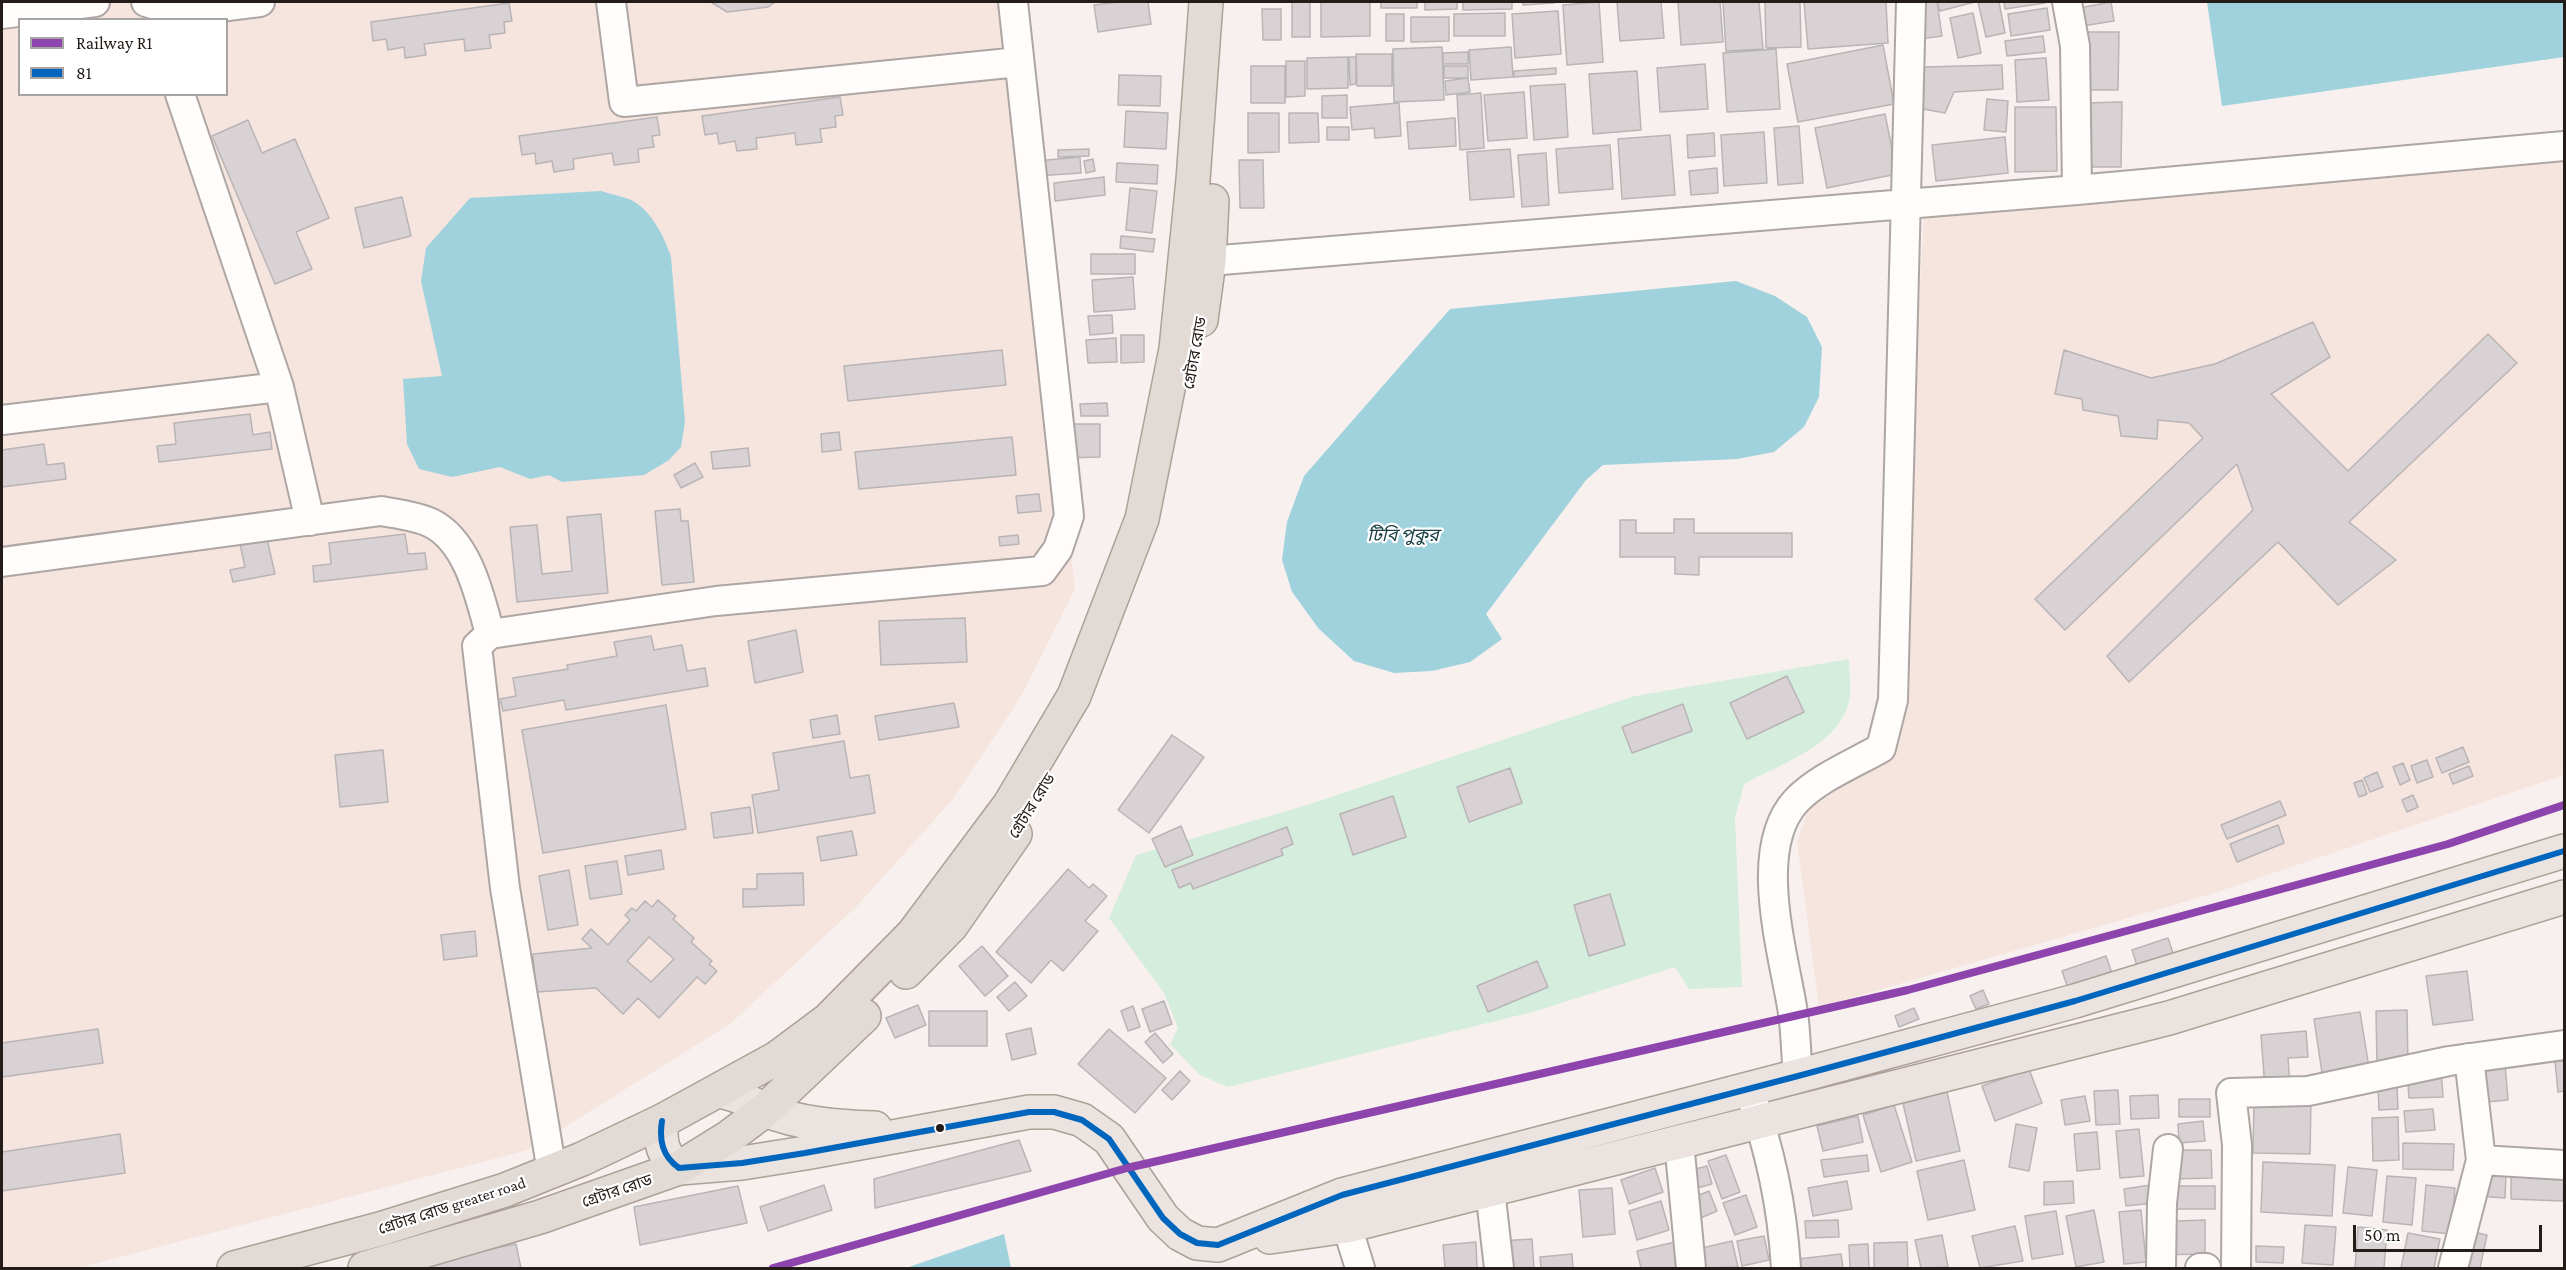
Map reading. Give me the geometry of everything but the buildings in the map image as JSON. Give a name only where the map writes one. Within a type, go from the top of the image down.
[{"type":"highway","name":"গ্রেটার রোড","points":[[365,1269],[540,1217],[679,1168],[729,1137],[765,1110],[871,1009],[951,926],[1035,804],[1101,686],[1166,511],[1197,344],[1209,261],[1209,98],[1206,2]]},
{"type":"highway","name":"গ্রেটার রোড","points":[[662,1121],[777,1058],[828,1020],[913,933],[1010,804],[1074,696],[1144,508],[1176,349],[1209,98],[1225,2]]},
{"type":"highway","name":"গ্রেটার রোড greater road","points":[[234,1269],[380,1229],[505,1190],[552,1172],[662,1121]]},
{"type":"main road","points":[[1218,1245],[1342,1195],[2075,1001],[2565,852]]},
{"type":"main road","points":[[662,1121],[660,1136],[663,1148],[671,1162],[679,1168],[742,1163],[1029,1112],[1054,1112],[1082,1120],[1109,1139],[1149,1200],[1180,1234],[1197,1243],[1218,1245],[1347,1226],[2169,1018],[2565,897]]},
{"type":"main road","points":[[718,1091],[732,1093],[765,1110],[837,1126],[943,1128]]},
{"type":"street","points":[[2,14],[95,2]]},
{"type":"street","points":[[150,8],[179,12],[260,2]]},
{"type":"street","points":[[611,2],[624,102],[1019,62]]},
{"type":"street","points":[[552,1172],[505,888],[477,646],[490,634],[716,602],[1042,571],[1058,549],[1069,516],[1013,2]]},
{"type":"street","points":[[1798,1076],[1793,1016],[1771,885],[1779,830],[1796,802],[1819,783],[1881,748],[1893,700],[1911,2]]},
{"type":"street","points":[[2067,2],[2075,46],[2078,190]]},
{"type":"street","points":[[181,96],[279,387],[310,521]]},
{"type":"street","points":[[1209,261],[2078,190],[2565,146]]},
{"type":"street","points":[[2,420],[279,387]]},
{"type":"street","points":[[2,562],[381,511],[430,522],[445,532],[463,556],[490,634]]},
{"type":"street","points":[[2236,1269],[2237,1145],[2231,1094],[2308,1091],[2469,1058],[2565,1045]]},
{"type":"street","points":[[2453,1269],[2481,1160],[2469,1058]]},
{"type":"street","points":[[1749,1089],[1775,1173],[1783,1221],[1782,1268]]},
{"type":"street","points":[[1679,1142],[1691,1269]]},
{"type":"street","points":[[2161,1269],[2162,1203],[2168,1149]]},
{"type":"street","points":[[2481,1160],[2565,1165]]},
{"type":"street","points":[[1490,1190],[1499,1269]]},
{"type":"street","points":[[1347,1226],[1360,1269]]},
{"type":"street","points":[[2200,1269],[2206,1269]]},
{"type":"shaded area","points":[[2,2],[1012,2],[1075,589],[1020,698],[953,799],[856,907],[730,1024],[528,1150],[78,1268],[2,1268]]},
{"type":"shaded area","points":[[2564,150],[2564,775],[2208,895],[1819,1007],[1797,842],[1808,809],[1895,750],[1924,213]]},
{"type":"green space","points":[[1849,659],[1849,702],[1843,717],[1833,731],[1806,752],[1744,784],[1735,818],[1742,987],[1689,989],[1675,967],[1536,1011],[1228,1087],[1200,1075],[1170,1044],[1178,1028],[1164,993],[1109,918],[1136,855],[1307,805],[1635,696]]},
{"type":"water","points":[[2207,2],[2564,2],[2564,57],[2222,106]]},
{"type":"water","points":[[601,191],[629,199],[644,209],[665,240],[671,257],[685,422],[681,447],[669,460],[644,475],[562,482],[549,475],[530,479],[500,467],[452,477],[419,469],[407,444],[403,379],[442,376],[421,281],[426,248],[470,198]]},
{"type":"water","name":"টিবি পুকুর","points":[[1736,281],[1775,296],[1807,317],[1822,347],[1819,397],[1804,427],[1774,452],[1737,459],[1603,465],[1586,480],[1486,614],[1502,639],[1470,662],[1432,671],[1394,673],[1354,661],[1319,629],[1292,592],[1282,560],[1287,522],[1304,476],[1450,309]]},
{"type":"water","points":[[1004,1234],[1011,1268],[906,1268]]},
{"type":"rail line","name":"R1","points":[[773,1268],[1127,1168],[1908,990],[2448,844],[2564,805]]},
{"type":"transit line","name":"81","points":[[662,1121],[661,1135],[665,1153],[679,1168],[742,1163],[1029,1112],[1054,1112],[1082,1120],[1109,1139],[1163,1218],[1180,1234],[1197,1243],[1218,1245],[1342,1195],[2075,1001],[2564,851]]}]
